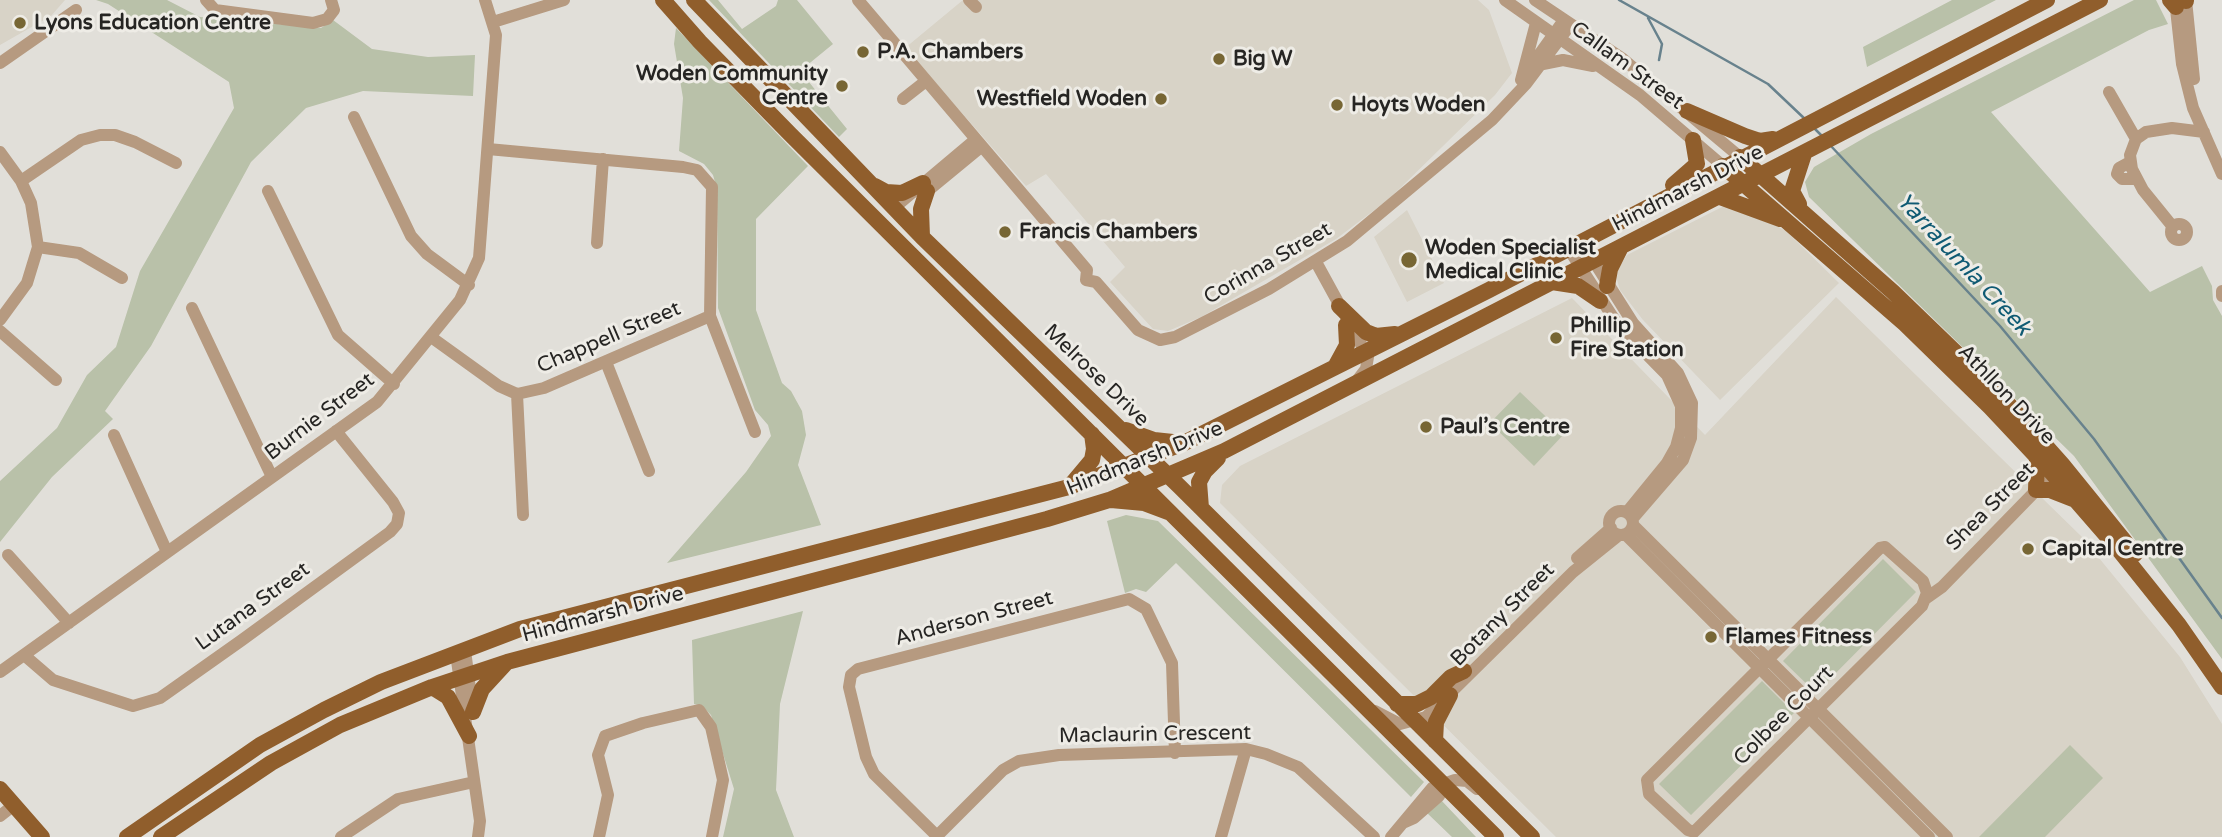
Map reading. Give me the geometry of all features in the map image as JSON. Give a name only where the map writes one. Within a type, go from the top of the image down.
[{"type":"main road","name":"Melrose Drive","points":[[663,0],[733,75],[1418,760],[1447,782],[1496,837]]},
{"type":"main road","name":"Melrose Drive","points":[[695,0],[870,184],[1532,837]]},
{"type":"main road","name":"Hindmarsh Drive","points":[[161,837],[271,763],[340,725],[432,687],[507,662],[1109,500],[1224,451],[1356,382],[1369,360],[1401,333],[2047,0]]},
{"type":"main road","name":"Hindmarsh Drive","points":[[127,837],[260,746],[381,682],[520,629],[1069,487],[1184,443],[1335,367],[1369,360],[1552,282],[2100,0]]},
{"type":"main road","points":[[1687,111],[1760,141],[1784,134]]},
{"type":"main road","points":[[1640,210],[1697,164],[1693,140]]},
{"type":"main road","points":[[1802,209],[1792,191],[1807,152]]},
{"type":"main road","name":"Athllon Drive","points":[[1740,157],[1802,209],[1940,336],[2008,403],[2057,468],[2222,670]]},
{"type":"main road","name":"Athllon Drive","points":[[1723,166],[1905,324],[2037,457],[2057,468],[2075,500],[2179,625],[2222,687]]},
{"type":"main road","points":[[870,184],[886,192],[902,193],[925,187],[921,209],[927,241],[935,260],[932,272],[953,267]]},
{"type":"main road","points":[[1720,197],[1789,223]]},
{"type":"main road","points":[[883,223],[897,211]]},
{"type":"main road","points":[[1607,286],[1610,269],[1620,247]]},
{"type":"main road","points":[[1552,282],[1578,286],[1600,301]]},
{"type":"main road","points":[[1339,306],[1366,332],[1376,335],[1401,333]]},
{"type":"main road","points":[[1335,367],[1347,345],[1346,325]]},
{"type":"main road","points":[[1120,429],[1154,440],[1184,443]]},
{"type":"main road","points":[[1069,487],[1092,460],[1092,433]]},
{"type":"main road","points":[[1201,508],[1199,482],[1205,471],[1224,451]]},
{"type":"main road","points":[[2037,457],[2036,490],[2050,490],[2075,500]]},
{"type":"main road","points":[[1109,500],[1144,503],[1173,514]]},
{"type":"main road","points":[[472,712],[482,689],[507,662]]},
{"type":"main road","points":[[1397,704],[1417,704],[1431,697],[1451,677],[1464,671]]},
{"type":"main road","points":[[432,687],[447,697],[469,736]]},
{"type":"main road","points":[[1440,746],[1436,722],[1450,695]]},
{"type":"main road","points":[[0,789],[5,809],[30,837]]},
{"type":"main road","points":[[5,809],[42,837]]},
{"type":"street","points":[[206,0],[215,10],[313,23],[327,19],[334,9],[331,0]]},
{"type":"street","name":"Burnie Street","points":[[0,672],[377,402],[431,337],[469,285],[479,258],[494,70],[493,22],[485,0]]},
{"type":"street","points":[[493,22],[564,0]]},
{"type":"street","name":"Corinna Street","points":[[858,0],[1087,270],[1098,271],[1096,282],[1138,330],[1153,338],[1165,340],[1316,262],[1405,195],[1492,120],[1541,65],[1556,38]]},
{"type":"street","name":"Callam Street","points":[[1505,0],[1640,95],[1723,166]]},
{"type":"street","name":"Callam Street","points":[[1535,0],[1623,59],[1740,157]]},
{"type":"street","points":[[2180,1],[2200,106],[2197,113],[2222,174]]},
{"type":"street","points":[[0,63],[76,10]]},
{"type":"street","name":"Corinna Street","points":[[1516,94],[1521,80],[1567,22]]},
{"type":"street","points":[[1521,80],[1536,23]]},
{"type":"street","points":[[1541,65],[1563,60],[1600,67]]},
{"type":"street","points":[[903,99],[926,80]]},
{"type":"street","points":[[2109,92],[2136,139],[2130,162],[2137,179],[2173,227]]},
{"type":"street","points":[[354,117],[411,236],[427,254],[469,285]]},
{"type":"street","points":[[2136,139],[2156,129],[2204,132]]},
{"type":"street","points":[[21,181],[81,140],[100,135],[115,135],[135,142],[176,163]]},
{"type":"street","points":[[897,211],[979,143]]},
{"type":"street","name":"Chappell Street","points":[[431,337],[499,386],[517,394],[544,388],[710,316],[712,187],[697,170],[488,149]]},
{"type":"street","points":[[0,152],[21,181],[37,226],[38,247],[27,283],[0,320]]},
{"type":"street","points":[[597,243],[603,159]]},
{"type":"street","points":[[268,191],[338,335],[394,384]]},
{"type":"street","name":"Botany Street","points":[[1414,722],[1423,719],[1450,695],[1624,525],[1683,460],[1691,438],[1693,409],[1688,389],[1678,373],[1633,323],[1607,286],[1587,265],[1574,244]]},
{"type":"street","points":[[38,247],[79,253],[121,278]]},
{"type":"street","points":[[1316,262],[1369,360]]},
{"type":"street","name":"Botany Street","points":[[1414,722],[1568,566],[1624,525],[1676,447],[1681,428],[1681,406],[1667,375],[1618,325],[1600,301],[1587,265]]},
{"type":"street","points":[[2222,290],[2222,296]]},
{"type":"street","points":[[1339,306],[1346,325],[1369,360]]},
{"type":"street","points":[[192,308],[272,477]]},
{"type":"street","points":[[710,316],[755,432]]},
{"type":"street","points":[[0,331],[56,380]]},
{"type":"street","points":[[606,362],[649,471]]},
{"type":"street","points":[[517,394],[523,515]]},
{"type":"street","name":"Lutana Street","points":[[24,655],[52,680],[133,706],[160,698],[242,640],[390,532],[397,524],[399,513],[393,502],[337,431]]},
{"type":"street","points":[[114,435],[167,552]]},
{"type":"street","name":"Shea Street","points":[[1925,599],[2057,468]]},
{"type":"street","points":[[1624,525],[1814,713],[1947,837]]},
{"type":"street","name":"Colbee Court","points":[[1923,580],[1890,549],[1880,548],[1647,780],[1649,794],[1688,830],[1694,832],[1925,599]]},
{"type":"street","points":[[8,555],[69,623]]},
{"type":"street","name":"Shea Street","points":[[1923,580],[1940,584],[1948,578]]},
{"type":"street","points":[[1923,580],[1925,599]]},
{"type":"street","name":"Anderson Street","points":[[937,837],[874,774],[866,757],[849,687],[851,676],[859,669],[1129,599],[1146,609],[1172,663],[1175,753]]},
{"type":"street","points":[[461,652],[480,821],[478,837]]},
{"type":"street","points":[[464,677],[472,712],[469,736]]},
{"type":"street","points":[[1365,706],[1396,723],[1414,722],[1409,737],[1418,760]]},
{"type":"street","points":[[600,837],[607,795],[598,755],[606,736],[643,723],[699,710],[711,727],[723,780],[712,837]]},
{"type":"street","points":[[1814,713],[1929,837]]},
{"type":"street","points":[[1391,837],[1405,822],[1414,818],[1439,796],[1447,782],[1452,770],[1440,746]]},
{"type":"street","points":[[1221,837],[1246,749]]},
{"type":"street","name":"Maclaurin Crescent","points":[[937,837],[1003,770],[1019,761],[1060,755],[1246,749],[1298,767],[1374,837]]},
{"type":"street","points":[[1447,782],[1467,781],[1490,795]]},
{"type":"street","points":[[341,837],[398,799],[474,782]]},
{"type":"shaded area","name":"Lyons Education Centre","points":[[0,0],[65,0],[51,16],[0,45]]},
{"type":"shaded area","points":[[963,0],[1478,0],[1489,10],[1512,73],[1495,95],[1389,199],[1336,239],[1201,317],[1168,331],[1153,329],[1110,282],[1125,267],[1046,174],[1026,186],[905,48]]},
{"type":"shaded area","points":[[1724,206],[1743,208],[1786,231],[1839,283],[1720,400],[1643,320],[1620,290],[1615,273],[1627,255]]},
{"type":"shaded area","name":"Woden Specialist Medical Clinic","points":[[1407,210],[1444,283],[1407,302],[1374,237]]},
{"type":"shaded area","points":[[1836,297],[2081,536],[2180,657],[2222,724],[2222,837],[1556,837],[1220,503],[1222,485],[1240,466],[1572,298],[1705,435]]},
{"type":"green space","points":[[96,0],[167,0],[200,17],[321,28],[333,20],[372,49],[428,57],[475,55],[473,96],[363,91],[306,108],[251,162],[151,346],[105,411],[113,419],[52,477],[0,542],[0,481],[57,428],[87,375],[116,347],[140,271],[234,108],[229,82],[108,4]]},
{"type":"green space","points":[[709,0],[718,0],[742,29],[776,6],[778,0],[797,0],[833,44],[800,71],[847,129],[839,137]]},
{"type":"green space","points":[[1952,0],[1996,0],[1867,67],[1863,47]]},
{"type":"green space","points":[[2134,0],[2156,0],[2168,24],[2149,30],[1991,112],[2150,292],[2202,266],[2212,286],[2213,300],[2222,316],[2222,659],[2074,456],[1809,197],[1805,182],[1814,167],[1871,134]]},
{"type":"green space","points":[[676,28],[808,166],[756,219],[756,310],[782,383],[791,391],[802,411],[806,435],[798,465],[821,525],[667,563],[746,472],[771,436],[768,425],[755,410],[718,308],[717,189],[713,175],[704,164],[679,151],[683,98],[674,44]]},
{"type":"green space","points":[[1520,392],[1564,434],[1534,466],[1490,423]]},
{"type":"green space","points":[[1126,515],[1158,521],[1424,782],[1411,797],[1176,563],[1146,592],[1136,589],[1125,593],[1107,521]]},
{"type":"green space","points":[[1883,559],[1916,592],[1816,693],[1783,661]]},
{"type":"green space","points":[[803,611],[780,704],[776,790],[794,837],[723,837],[734,789],[711,715],[702,706],[694,704],[692,640]]},
{"type":"green space","points":[[1762,681],[1794,713],[1691,815],[1659,784]]},
{"type":"green space","points":[[2070,745],[2103,778],[2045,837],[1979,837]]},
{"type":"green space","points":[[1441,800],[1476,837],[1452,837],[1426,812]]},
{"type":"waterway","name":"Yarralumla Creek","points":[[1619,0],[1768,84],[1806,120]]},
{"type":"waterway","points":[[1648,18],[1662,44],[1659,60]]},
{"type":"waterway","name":"Yarralumla Creek","points":[[1813,127],[1823,137]]},
{"type":"waterway","name":"Yarralumla Creek","points":[[1830,145],[2000,326],[2094,439],[2222,618]]},
{"type":"place","name":"Lyons Education Centre","points":[[20,23]]},
{"type":"place","name":"P.A. Chambers","points":[[863,52]]},
{"type":"place","name":"Big W","points":[[1219,59]]},
{"type":"place","name":"Woden Community Centre","points":[[842,86]]},
{"type":"place","name":"Westfield Woden","points":[[1161,99]]},
{"type":"place","name":"Hoyts Woden","points":[[1337,105]]},
{"type":"place","name":"Francis Chambers","points":[[1005,232]]},
{"type":"place","name":"Woden Specialist Medical Clinic","points":[[1409,260]]},
{"type":"place","name":"Phillip Fire Station","points":[[1556,338]]},
{"type":"place","name":"Paul’s Centre","points":[[1426,427]]},
{"type":"place","name":"Capital Centre","points":[[2028,549]]},
{"type":"place","name":"Flames Fitness","points":[[1711,637]]}]
